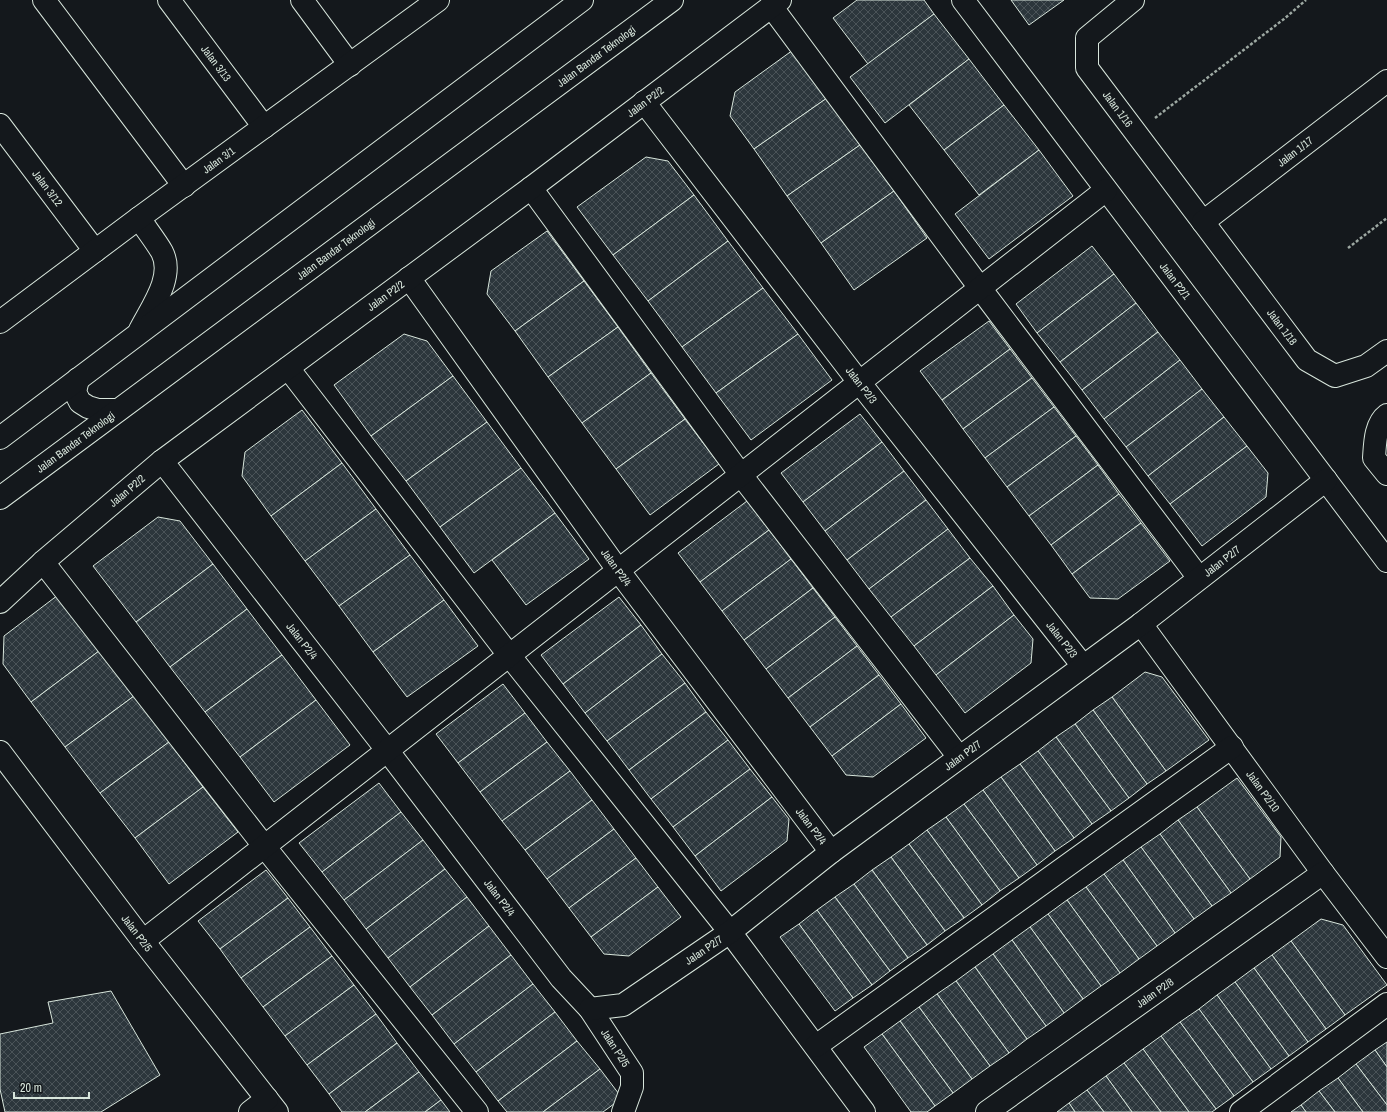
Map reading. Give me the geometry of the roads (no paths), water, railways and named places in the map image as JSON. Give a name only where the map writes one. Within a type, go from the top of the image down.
[{"type":"street","points":[[44,0],[184,186]]},
{"type":"street","name":"Jalan 3/13","points":[[169,0],[264,127]]},
{"type":"street","points":[[302,0],[350,65]]},
{"type":"street","points":[[0,438],[582,0]]},
{"type":"street","name":"Jalan Bandar Teknologi","points":[[0,498],[672,0]]},
{"type":"street","name":"Jalan P2/1","points":[[963,0],[1387,561]]},
{"type":"street","name":"Jalan 1/16","points":[[1133,0],[1087,38],[1087,68],[1203,222]]},
{"type":"street","name":"Jalan 3/1","points":[[3,313],[95,251],[350,65],[432,2]]},
{"type":"street","points":[[775,3],[980,288],[1199,578]]},
{"type":"street","name":"Jalan P2/2","points":[[0,602],[43,562],[162,462],[531,188],[775,3]]},
{"type":"street","name":"Jalan 1/17","points":[[1203,222],[1387,81]]},
{"type":"street","name":"Jalan P2/3","points":[[644,102],[860,382],[1083,666]]},
{"type":"street","name":"Jalan 3/12","points":[[0,125],[95,251]]},
{"type":"street","points":[[531,188],[741,475],[959,757]]},
{"type":"street","points":[[143,941],[1106,190]]},
{"type":"street","points":[[138,335],[160,291],[166,272],[162,254],[139,218]]},
{"type":"street","name":"Jalan 1/18","points":[[1203,222],[1307,360],[1335,376],[1366,366],[1387,350]]},
{"type":"street","name":"Jalan P2/4","points":[[409,278],[618,570],[831,852]]},
{"type":"street","points":[[288,368],[509,655],[730,932],[864,1112]]},
{"type":"street","points":[[78,379],[76,392],[80,402],[88,407],[98,410],[118,410]]},
{"type":"street","points":[[1387,415],[1384,417],[1376,435],[1374,458],[1387,474]]},
{"type":"street","name":"Jalan P2/4","points":[[162,462],[387,750],[561,978],[590,1009]]},
{"type":"street","name":"Jalan P2/7","points":[[590,1009],[623,1005],[730,932],[831,852],[1141,624],[1326,480]]},
{"type":"street","points":[[43,562],[264,846],[477,1112]]},
{"type":"street","name":"Jalan P2/10","points":[[1141,624],[1323,873],[1387,957]]},
{"type":"street","points":[[816,1046],[1232,747]]},
{"type":"street","name":"Jalan P2/5","points":[[0,752],[143,941],[272,1105]]},
{"type":"street","name":"Jalan P2/8","points":[[987,1112],[1323,873]]},
{"type":"street","points":[[1241,1112],[1387,1004]]},
{"type":"street","name":"Jalan P2/5","points":[[590,1009],[632,1073],[632,1087],[623,1112]]},
{"type":"street","points":[[250,1112],[272,1105]]}]
